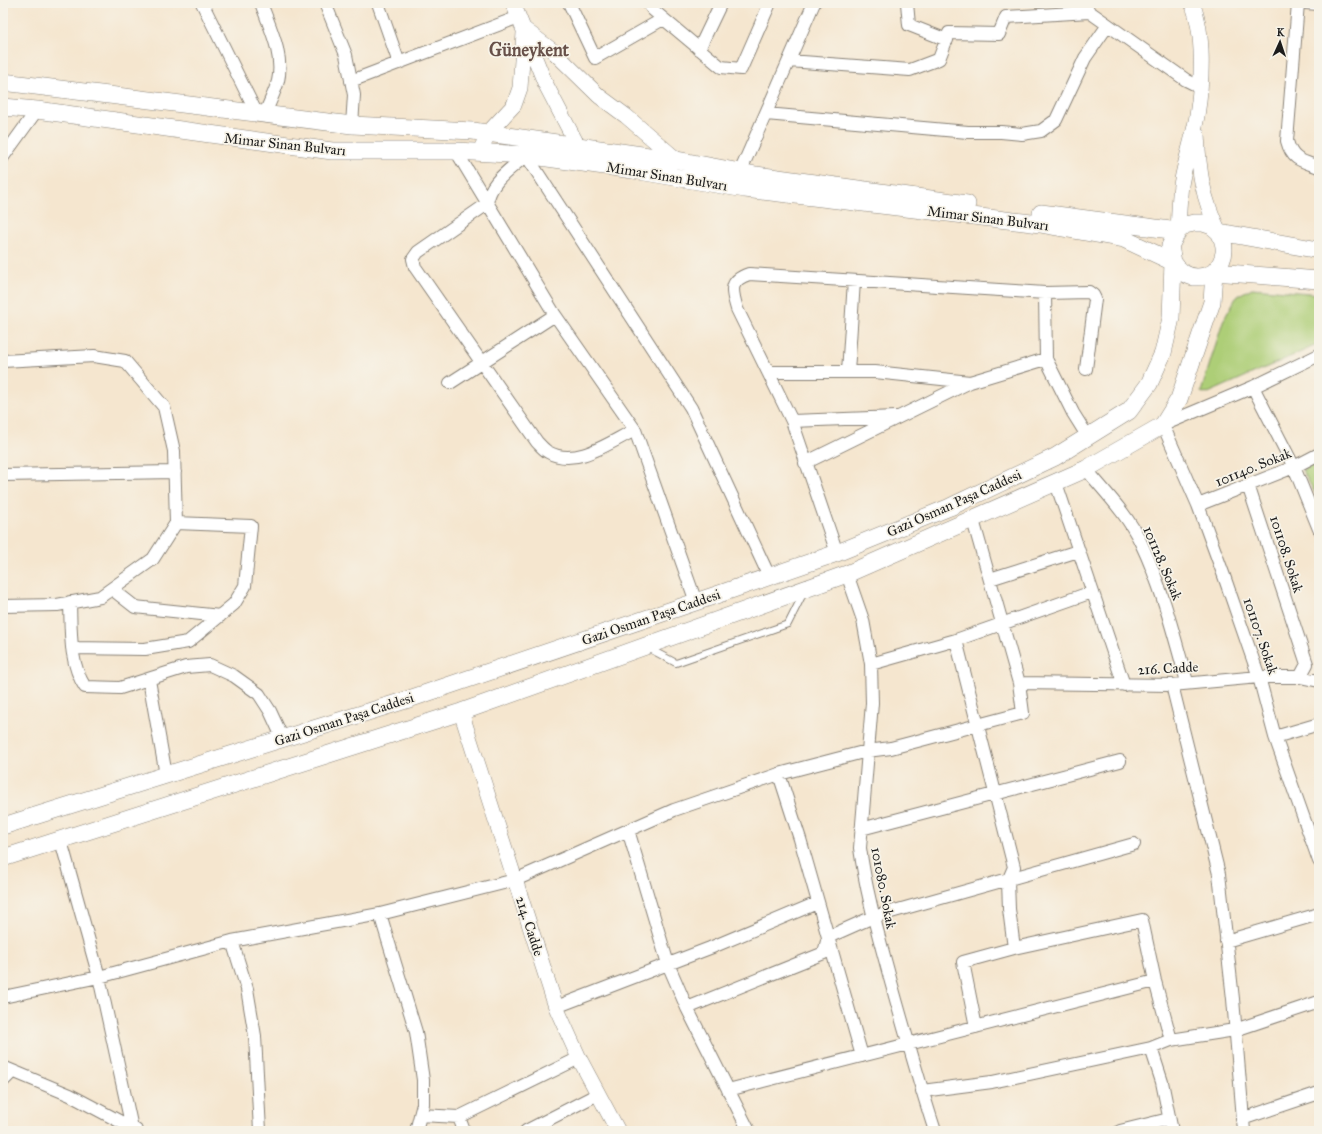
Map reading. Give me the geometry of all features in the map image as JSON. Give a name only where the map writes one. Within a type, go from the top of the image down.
[{"type":"main road","name":"Mimar Sinan Bulvarı","points":[[3,82],[352,125],[488,133],[741,170],[756,175],[1178,231]]},
{"type":"main road","name":"Mimar Sinan Bulvarı","points":[[3,107],[36,110],[332,152],[456,151],[526,155],[633,170],[745,189],[1040,224],[1124,239],[1173,262],[1181,272],[1191,277],[1207,276],[1214,272],[1319,280]]},
{"type":"main road","points":[[1173,262],[1170,246],[1172,238],[1185,226],[1194,223],[1203,223],[1212,226],[1219,232],[1225,249],[1224,257],[1214,272]]},
{"type":"main road","points":[[1219,232],[1319,250]]},
{"type":"main road","name":"Gazi Osman Paşa Caddesi","points":[[3,826],[403,701],[837,553],[950,507],[1055,457],[1129,410],[1149,384],[1163,354],[1171,318],[1173,262]]},
{"type":"main road","name":"Gazi Osman Paşa Caddesi","points":[[3,858],[461,712],[644,647],[847,574],[1056,483],[1163,425],[1179,399],[1212,302],[1214,272]]},
{"type":"street","points":[[202,3],[261,113]]},
{"type":"street","points":[[261,113],[278,82],[280,62],[274,37],[262,3]]},
{"type":"street","points":[[325,3],[346,55],[354,95],[352,125]]},
{"type":"street","points":[[378,3],[399,63]]},
{"type":"street","points":[[569,3],[595,58],[664,19]]},
{"type":"street","points":[[648,3],[653,10],[721,67],[741,69],[770,3]]},
{"type":"street","points":[[699,49],[721,3]]},
{"type":"street","points":[[741,170],[790,61],[814,3]]},
{"type":"street","points":[[907,3],[909,24],[947,40]]},
{"type":"street","points":[[1077,3],[1186,80],[1200,87]]},
{"type":"street","points":[[1178,231],[1181,186],[1196,117],[1200,87],[1200,41],[1195,10],[1192,3]]},
{"type":"street","points":[[1298,3],[1287,141],[1290,152],[1294,157],[1319,167]]},
{"type":"street","points":[[1305,3],[1319,4]]},
{"type":"street","points":[[790,61],[910,70],[939,59],[949,33],[998,34],[1006,17],[1089,12]]},
{"type":"street","points":[[351,81],[519,16]]},
{"type":"street","points":[[480,152],[488,133],[514,105],[520,88],[519,16]]},
{"type":"street","points":[[519,16],[545,83],[589,165]]},
{"type":"street","points":[[519,16],[552,51],[599,96],[626,116],[677,160]]},
{"type":"street","points":[[766,114],[968,132],[1001,132],[1022,134],[1041,131],[1056,120],[1085,58],[1108,26]]},
{"type":"street","points":[[3,157],[36,110]]},
{"type":"street","points":[[1196,117],[1199,173],[1207,207],[1219,232]]},
{"type":"street","points":[[538,140],[526,155],[498,180],[488,194],[487,204],[418,252],[413,259],[415,267],[537,442],[547,452],[561,457],[580,456],[636,430]]},
{"type":"street","points":[[456,151],[555,315],[636,430],[696,602]]},
{"type":"street","points":[[526,155],[690,408],[769,576]]},
{"type":"street","points":[[837,553],[805,463],[792,421],[737,310],[733,293],[734,283],[739,277],[749,274],[1045,293],[1089,292],[1094,295],[1094,299],[1086,369]]},
{"type":"street","points":[[848,372],[854,281]]},
{"type":"street","points":[[1045,293],[1046,359],[1073,413],[1088,437]]},
{"type":"street","points":[[450,383],[555,315]]},
{"type":"street","name":"Gazi Osman Paşa Caddesi","points":[[1163,425],[1253,387],[1319,355]]},
{"type":"street","points":[[3,361],[94,356],[125,361],[164,407],[174,451],[176,523],[153,559],[100,597],[57,605],[3,606]]},
{"type":"street","points":[[805,463],[970,382],[1046,359]]},
{"type":"street","points":[[768,372],[875,372],[970,382]]},
{"type":"street","points":[[1253,387],[1294,467],[1319,529]]},
{"type":"street","points":[[792,421],[901,417]]},
{"type":"street","name":"101107. Sokak","points":[[1163,425],[1198,505],[1259,677],[1275,737],[1314,828],[1319,861]]},
{"type":"street","name":"101140. Sokak","points":[[1198,505],[1294,467],[1319,454]]},
{"type":"street","name":"101128. Sokak","points":[[1086,468],[1128,522],[1140,542],[1165,605],[1187,682]]},
{"type":"street","points":[[3,475],[175,472]]},
{"type":"street","points":[[1056,483],[1124,685]]},
{"type":"street","name":"101108. Sokak","points":[[1248,486],[1307,664],[1300,677]]},
{"type":"street","points":[[3,997],[99,977],[232,941],[380,914],[514,880],[674,810],[779,774],[867,751],[891,748],[976,724],[1023,713],[1019,683],[973,520]]},
{"type":"street","points":[[72,648],[145,649],[188,642],[234,604],[245,586],[251,526],[176,523]]},
{"type":"street","points":[[990,579],[1078,551]]},
{"type":"street","name":"101080. Sokak","points":[[847,574],[863,620],[871,664],[872,703],[860,848],[873,917],[908,1045],[935,1131]]},
{"type":"street","points":[[112,589],[134,607],[220,616]]},
{"type":"street","points":[[871,664],[956,640],[1092,592]]},
{"type":"street","points":[[70,602],[72,648],[78,676],[85,687],[120,688],[186,667],[210,665],[234,676],[259,694],[270,711],[283,739]]},
{"type":"street","points":[[956,640],[976,724],[1014,867],[1008,881],[1009,909],[1014,948]]},
{"type":"street","name":"216. Cadde","points":[[1019,683],[1172,685],[1187,682],[1259,677],[1300,677],[1319,682]]},
{"type":"street","points":[[149,680],[166,775]]},
{"type":"street","points":[[1172,685],[1219,874],[1233,999],[1234,1030],[1244,1131]]},
{"type":"street","name":"214. Cadde","points":[[461,712],[556,1007],[579,1058],[618,1131]]},
{"type":"street","points":[[1275,737],[1319,724]]},
{"type":"street","points":[[862,829],[1120,761]]},
{"type":"street","points":[[779,774],[862,1056]]},
{"type":"street","points":[[628,830],[668,964],[687,1008],[749,1131]]},
{"type":"street","points":[[61,840],[99,977],[136,1129]]},
{"type":"street","points":[[828,937],[873,917],[1008,881],[1134,844]]},
{"type":"street","points":[[556,1007],[668,964],[818,903]]},
{"type":"street","points":[[380,914],[416,1032],[423,1080],[423,1104],[416,1131]]},
{"type":"street","points":[[1226,942],[1319,914]]},
{"type":"street","points":[[976,1027],[963,962],[1014,948],[1142,920],[1171,1040]]},
{"type":"street","points":[[687,1008],[824,952],[828,937]]},
{"type":"street","points":[[232,941],[247,989],[255,1036],[260,1131]]},
{"type":"street","points":[[728,1090],[1156,981]]},
{"type":"street","points":[[922,1091],[992,1082],[1151,1048],[1171,1040],[1234,1030],[1319,1002]]},
{"type":"street","points":[[1151,1048],[1162,1082],[1172,1131]]},
{"type":"street","points":[[420,1115],[459,1117],[579,1058]]},
{"type":"street","points":[[3,1081],[8,1069],[70,1095],[136,1129]]},
{"type":"street","points":[[1242,1119],[1319,1093]]},
{"type":"street","points":[[526,1131],[598,1094]]},
{"type":"street","points":[[459,1117],[464,1131]]},
{"type":"street","points":[[1120,1131],[1170,1119]]},
{"type":"lane","points":[[644,647],[676,663],[788,624],[806,589]]},
{"type":"green space","points":[[1252,288],[1319,294],[1319,344],[1206,394],[1201,392],[1223,321],[1237,296]]},
{"type":"green space","points":[[1319,462],[1319,500],[1302,470]]},
{"type":"district","name":"Güneykent","points":[[529,50]]}]
